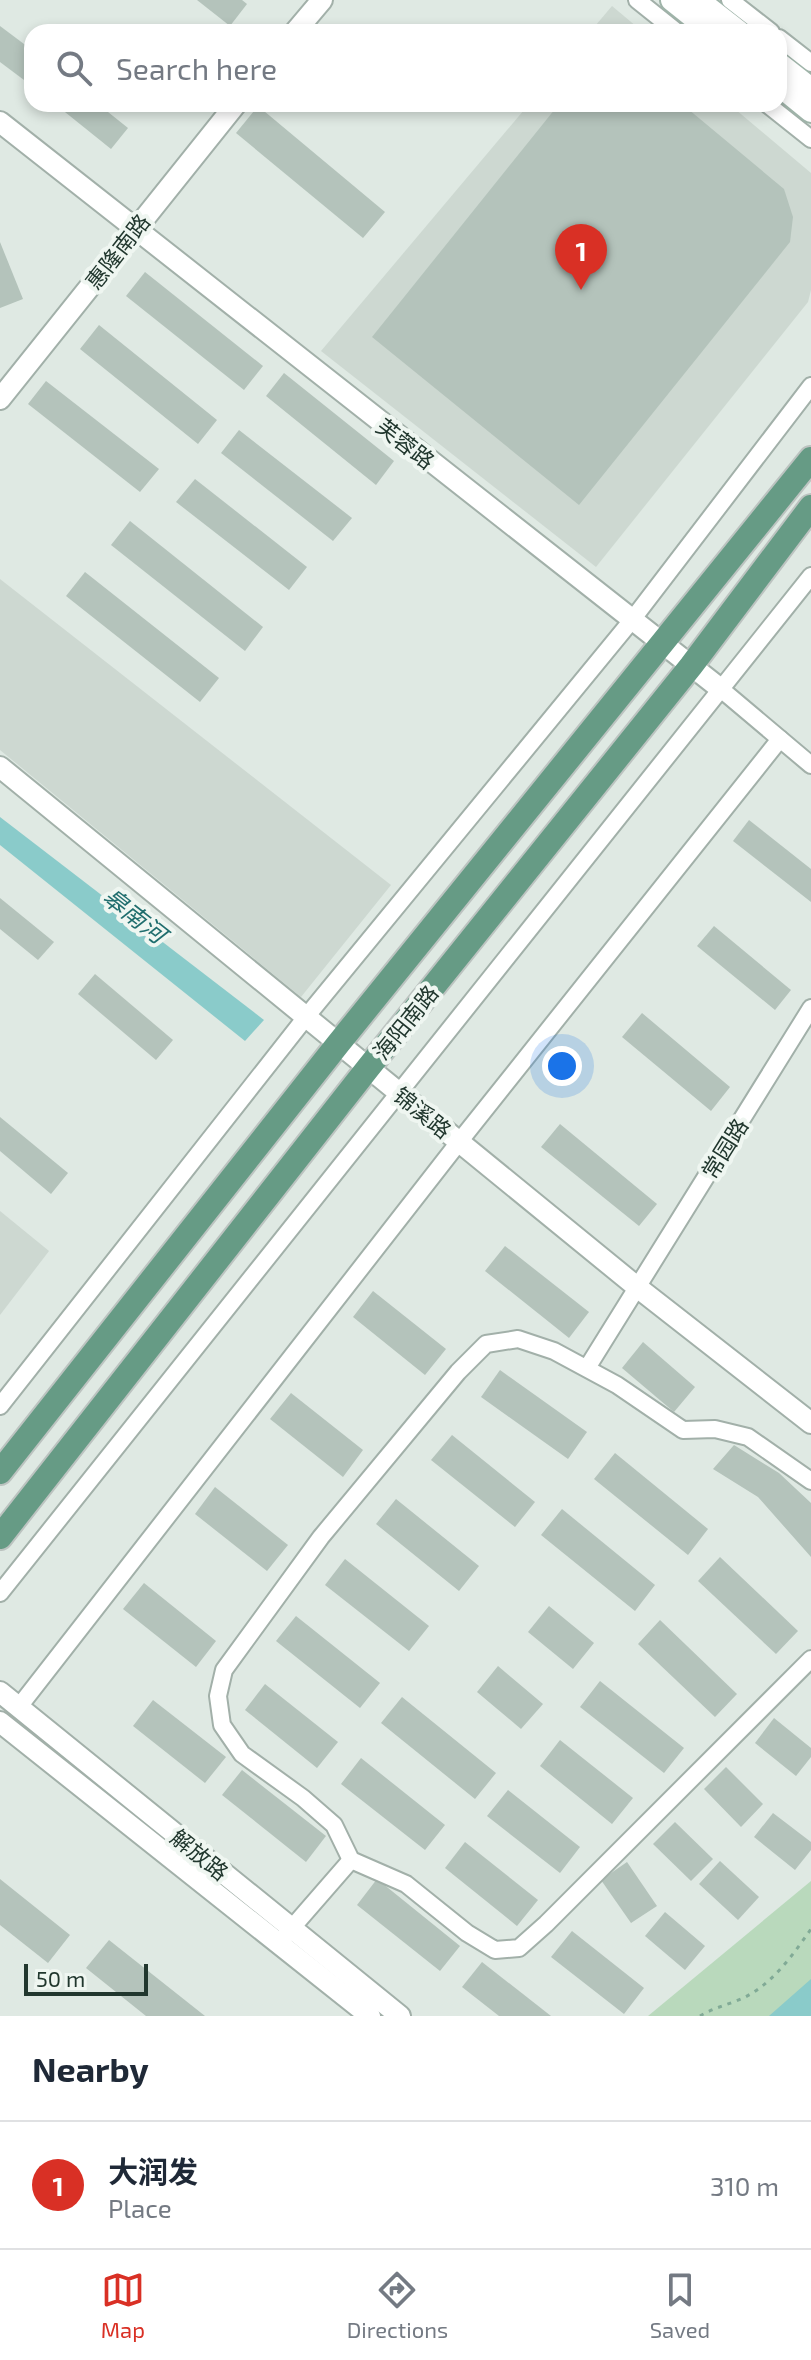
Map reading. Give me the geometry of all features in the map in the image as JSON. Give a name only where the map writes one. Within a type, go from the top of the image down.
[{"type":"main road","points":[[672,0],[702,24]]},
{"type":"main road","points":[[698,0],[729,24]]},
{"type":"main road","points":[[787,70],[811,89]]},
{"type":"main road","points":[[787,92],[811,111]]},
{"type":"main road","name":"海阳南路","points":[[0,1472],[338,1044],[811,459]]},
{"type":"main road","name":"海阳南路","points":[[0,1537],[368,1068],[691,666],[811,507]]},
{"type":"street","points":[[302,24],[322,0]]},
{"type":"street","points":[[637,0],[667,24]]},
{"type":"street","points":[[730,0],[761,24]]},
{"type":"street","points":[[787,44],[811,63]]},
{"type":"street","name":"惠隆南路","points":[[0,399],[229,112]]},
{"type":"street","points":[[777,112],[811,139]]},
{"type":"street","name":"芙蓉路","points":[[0,122],[663,643],[811,765]]},
{"type":"street","points":[[0,1406],[306,1017],[632,620],[811,386]]},
{"type":"street","points":[[0,1593],[811,576]]},
{"type":"street","points":[[18,1708],[459,1142],[780,739]]},
{"type":"street","name":"锦溪路","points":[[0,767],[637,1287],[811,1423]]},
{"type":"street","name":"常园路","points":[[587,1368],[811,1008]]},
{"type":"street","points":[[811,1481],[748,1437],[715,1429],[683,1430],[587,1368],[554,1351],[518,1339],[486,1344],[458,1372],[321,1537],[224,1670],[218,1696],[222,1725],[242,1754],[303,1798],[334,1825],[351,1860],[406,1884],[467,1933],[495,1950],[519,1948],[546,1924],[811,1659]]},
{"type":"street","name":"解放路","points":[[0,1692],[286,1936],[370,2016]]},
{"type":"street","name":"解放路","points":[[0,1722],[286,1936],[400,2016]]},
{"type":"street","points":[[286,1936],[351,1860]]},
{"type":"path","points":[[700,2016],[742,1999],[764,1985],[785,1964],[811,1929]]},
{"type":"shaded area","points":[[612,6],[633,24],[597,24]]},
{"type":"shaded area","points":[[522,112],[739,112],[811,173],[811,290],[808,302],[596,567],[321,351]]},
{"type":"shaded area","points":[[0,579],[391,885],[301,997],[0,750]]},
{"type":"shaded area","points":[[0,1211],[49,1251],[0,1315]]},
{"type":"green space","points":[[811,1881],[811,2016],[648,2016]]},
{"type":"water","points":[[0,817],[264,1020],[245,1041],[0,845]]},
{"type":"water","points":[[811,1979],[811,2016],[769,2016]]},
{"type":"building","points":[[197,0],[242,0],[247,4],[232,24]]},
{"type":"building","points":[[0,26],[24,44],[24,80],[0,62]]},
{"type":"building","points":[[65,112],[108,112],[128,128],[111,149]]},
{"type":"building","points":[[253,112],[265,112],[385,212],[363,238],[236,133]]},
{"type":"building","points":[[553,112],[692,112],[784,189],[793,217],[790,242],[579,505],[372,337]]},
{"type":"building","points":[[0,242],[23,299],[0,308]]},
{"type":"building","points":[[145,272],[263,366],[244,390],[126,296]]},
{"type":"building","points":[[99,325],[217,420],[198,444],[80,349]]},
{"type":"building","points":[[284,373],[394,461],[376,485],[266,396]]},
{"type":"building","points":[[46,381],[159,469],[140,492],[28,404]]},
{"type":"building","points":[[239,430],[352,518],[333,541],[221,453]]},
{"type":"building","points":[[195,479],[307,567],[289,590],[176,502]]},
{"type":"building","points":[[130,521],[263,627],[245,651],[111,545]]},
{"type":"building","points":[[85,572],[219,678],[200,702],[66,596]]},
{"type":"building","points":[[749,820],[811,869],[811,902],[733,841]]},
{"type":"building","points":[[0,898],[54,942],[38,960],[0,929]]},
{"type":"building","points":[[714,926],[791,990],[775,1010],[697,946]]},
{"type":"building","points":[[95,974],[173,1040],[156,1060],[78,994]]},
{"type":"building","points":[[642,1013],[730,1087],[711,1111],[622,1037]]},
{"type":"building","points":[[0,1117],[68,1173],[51,1194],[0,1151]]},
{"type":"building","points":[[560,1124],[657,1204],[639,1226],[541,1147]]},
{"type":"building","points":[[505,1246],[589,1312],[569,1338],[485,1271]]},
{"type":"building","points":[[373,1291],[446,1349],[425,1375],[353,1317]]},
{"type":"building","points":[[643,1342],[695,1387],[674,1412],[622,1368]]},
{"type":"building","points":[[500,1370],[587,1432],[568,1459],[481,1397]]},
{"type":"building","points":[[291,1393],[363,1450],[343,1477],[270,1419]]},
{"type":"building","points":[[452,1435],[535,1502],[515,1527],[431,1460]]},
{"type":"building","points":[[734,1445],[779,1473],[811,1503],[811,1557],[758,1497],[713,1469]]},
{"type":"building","points":[[615,1453],[708,1529],[688,1555],[594,1479]]},
{"type":"building","points":[[215,1487],[288,1545],[267,1571],[195,1514]]},
{"type":"building","points":[[396,1499],[479,1566],[459,1591],[376,1524]]},
{"type":"building","points":[[562,1509],[655,1585],[635,1611],[541,1535]]},
{"type":"building","points":[[720,1557],[798,1631],[776,1654],[698,1581]]},
{"type":"building","points":[[345,1559],[429,1626],[409,1651],[325,1585]]},
{"type":"building","points":[[144,1583],[216,1641],[196,1667],[123,1609]]},
{"type":"building","points":[[549,1606],[594,1643],[573,1669],[528,1632]]},
{"type":"building","points":[[296,1616],[380,1683],[360,1708],[276,1641]]},
{"type":"building","points":[[660,1620],[737,1694],[715,1717],[638,1644]]},
{"type":"building","points":[[498,1666],[543,1704],[521,1729],[477,1692]]},
{"type":"building","points":[[600,1681],[684,1748],[664,1773],[580,1707]]},
{"type":"building","points":[[265,1684],[338,1742],[317,1768],[245,1710]]},
{"type":"building","points":[[402,1697],[496,1773],[475,1799],[381,1723]]},
{"type":"building","points":[[153,1700],[226,1757],[205,1783],[133,1726]]},
{"type":"building","points":[[774,1718],[811,1748],[811,1757],[796,1776],[755,1743]]},
{"type":"building","points":[[560,1740],[633,1798],[612,1824],[540,1766]]},
{"type":"building","points":[[361,1758],[445,1825],[425,1850],[341,1784]]},
{"type":"building","points":[[726,1767],[763,1804],[741,1827],[704,1789]]},
{"type":"building","points":[[242,1770],[326,1836],[306,1862],[222,1795]]},
{"type":"building","points":[[508,1790],[580,1847],[560,1873],[487,1816]]},
{"type":"building","points":[[773,1813],[811,1842],[811,1850],[795,1870],[754,1837]]},
{"type":"building","points":[[675,1822],[713,1859],[691,1881],[653,1844]]},
{"type":"building","points":[[465,1842],[538,1900],[517,1926],[445,1868]]},
{"type":"building","points":[[720,1861],[759,1897],[738,1920],[699,1884]]},
{"type":"building","points":[[627,1862],[657,1906],[631,1923],[601,1880]]},
{"type":"building","points":[[0,1879],[70,1935],[48,1963],[0,1925]]},
{"type":"building","points":[[377,1879],[460,1946],[440,1971],[357,1905]]},
{"type":"building","points":[[665,1912],[705,1946],[685,1970],[645,1936]]},
{"type":"building","points":[[572,1931],[644,1988],[624,2014],[551,1957]]},
{"type":"building","points":[[109,1940],[205,2016],[146,2016],[86,1968]]},
{"type":"building","points":[[482,1962],[551,2016],[499,2016],[462,1987]]},
{"type":"place","name":"大润发","points":[[581,290]]},
{"type":"water label","name":"皋南河","points":[[135,915]]}]
